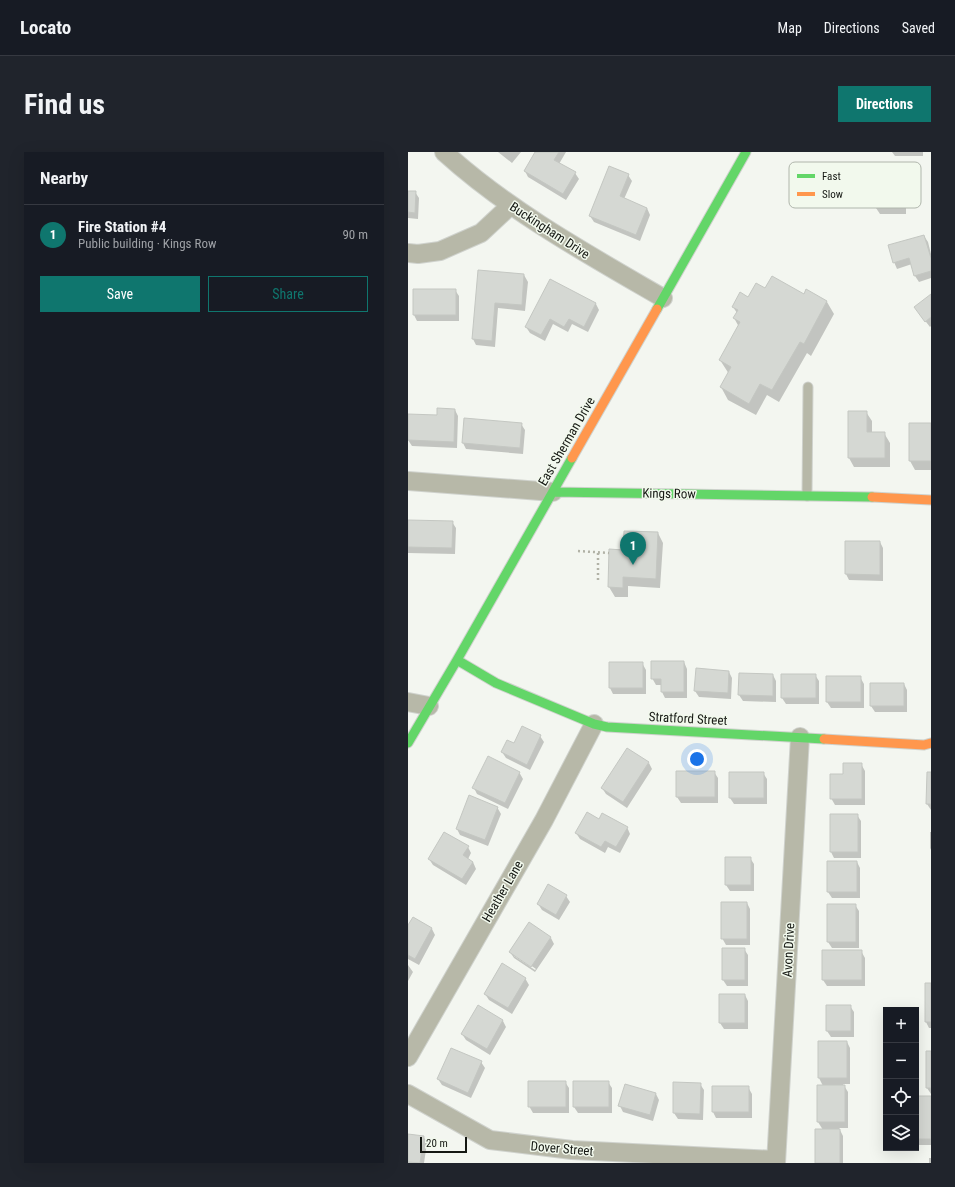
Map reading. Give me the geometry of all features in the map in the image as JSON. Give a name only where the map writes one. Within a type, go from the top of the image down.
[{"type":"street","name":"Buckingham Drive","points":[[444,152],[459,166],[512,205],[570,244],[663,298]]},
{"type":"street","name":"East Sherman Drive","points":[[408,742],[457,660],[746,152]]},
{"type":"street","points":[[408,253],[418,254],[440,251],[481,233],[512,205]]},
{"type":"street","name":"Kings Row","points":[[408,481],[553,492],[876,497],[931,500]]},
{"type":"street","name":"Stratford Street","points":[[457,660],[496,683],[594,724],[607,727],[883,743],[924,745],[931,743]]},
{"type":"street","points":[[408,702],[429,706]]},
{"type":"street","name":"Heather Lane","points":[[408,1057],[544,820],[594,724]]},
{"type":"street","name":"Avon Drive","points":[[776,1162],[800,737]]},
{"type":"street","name":"Dover Street","points":[[408,1094],[490,1140],[572,1150],[776,1162]]},
{"type":"lane","points":[[807,496],[808,387]]},
{"type":"path","points":[[578,552],[609,552]]},
{"type":"path","points":[[598,552],[598,580]]},
{"type":"building","points":[[535,152],[559,152],[554,160],[576,172],[563,194],[524,171]]},
{"type":"building","points":[[609,166],[629,174],[620,196],[647,208],[636,235],[589,216]]},
{"type":"building","points":[[408,191],[416,191],[415,213],[408,212]]},
{"type":"building","points":[[924,235],[931,258],[931,271],[914,276],[909,258],[893,263],[888,245]]},
{"type":"building","points":[[478,270],[524,274],[522,305],[495,303],[492,341],[472,339]]},
{"type":"building","points":[[772,276],[804,294],[806,289],[827,301],[804,344],[800,342],[772,390],[760,384],[749,404],[720,387],[731,367],[719,360],[740,322],[733,318],[738,310],[732,307],[740,292],[748,297],[756,283],[765,288]]},
{"type":"building","points":[[550,279],[596,303],[584,327],[569,319],[564,327],[550,319],[541,335],[525,327]]},
{"type":"building","points":[[413,289],[456,289],[456,315],[413,315]]},
{"type":"building","points":[[931,294],[931,317],[925,322],[914,307]]},
{"type":"building","points":[[437,408],[455,409],[454,442],[408,440],[408,414],[437,415]]},
{"type":"building","points":[[848,411],[867,411],[867,432],[885,432],[885,458],[848,458]]},
{"type":"building","points":[[464,418],[522,423],[520,448],[462,443]]},
{"type":"building","points":[[909,423],[931,423],[931,461],[909,461]]},
{"type":"building","points":[[408,520],[453,521],[452,548],[408,547]]},
{"type":"building","points":[[624,531],[658,532],[656,579],[623,577],[623,588],[608,587],[609,549],[623,550]]},
{"type":"building","points":[[845,541],[880,541],[880,575],[845,574]]},
{"type":"building","points":[[651,661],[684,661],[684,692],[661,692],[661,679],[651,679]]},
{"type":"building","points":[[609,662],[643,662],[643,688],[609,688]]},
{"type":"building","points":[[696,668],[729,671],[728,693],[694,691]]},
{"type":"building","points":[[739,673],[773,674],[773,696],[738,695]]},
{"type":"building","points":[[781,674],[816,674],[816,698],[781,698]]},
{"type":"building","points":[[826,676],[861,676],[861,702],[826,702]]},
{"type":"building","points":[[870,683],[904,683],[904,706],[870,706]]},
{"type":"building","points":[[522,726],[541,735],[527,765],[501,752],[507,740],[514,743]]},
{"type":"building","points":[[627,748],[649,762],[623,802],[601,788]]},
{"type":"building","points":[[488,756],[520,772],[505,803],[472,788]]},
{"type":"building","points":[[843,763],[862,763],[862,799],[830,799],[830,774],[843,774]]},
{"type":"building","points":[[676,771],[715,771],[715,797],[676,797]]},
{"type":"building","points":[[729,772],[764,772],[764,798],[729,798]]},
{"type":"building","points":[[927,772],[931,772],[931,804],[926,804]]},
{"type":"building","points":[[469,795],[498,807],[485,840],[456,829]]},
{"type":"building","points":[[587,812],[599,819],[602,813],[628,827],[616,847],[605,841],[601,847],[575,833]]},
{"type":"building","points":[[830,814],[858,814],[858,852],[830,852]]},
{"type":"building","points":[[444,832],[469,846],[463,855],[473,862],[462,879],[428,859]]},
{"type":"building","points":[[725,857],[751,857],[751,885],[725,885]]},
{"type":"building","points":[[827,861],[857,861],[857,892],[827,892]]},
{"type":"building","points":[[548,884],[567,895],[556,915],[537,904]]},
{"type":"building","points":[[721,902],[747,902],[747,939],[721,939]]},
{"type":"building","points":[[827,904],[856,904],[856,942],[827,942]]},
{"type":"building","points":[[413,917],[432,928],[415,959],[408,955],[408,925]]},
{"type":"building","points":[[529,922],[551,937],[531,967],[509,952]]},
{"type":"building","points":[[722,948],[745,948],[745,980],[722,980]]},
{"type":"building","points":[[822,950],[862,950],[862,980],[822,980]]},
{"type":"building","points":[[502,963],[526,978],[508,1008],[484,994]]},
{"type":"building","points":[[925,983],[931,983],[931,1022],[925,1022]]},
{"type":"building","points":[[719,994],[745,994],[745,1023],[719,1023]]},
{"type":"building","points":[[478,1005],[503,1020],[487,1049],[461,1034]]},
{"type":"building","points":[[826,1005],[851,1005],[851,1031],[826,1031]]},
{"type":"building","points":[[818,1041],[847,1041],[847,1078],[818,1078]]},
{"type":"building","points":[[451,1048],[482,1061],[468,1093],[437,1079]]},
{"type":"building","points":[[926,1051],[931,1051],[931,1088],[926,1088]]},
{"type":"building","points":[[528,1081],[566,1081],[566,1107],[528,1107]]},
{"type":"building","points":[[573,1081],[609,1081],[609,1107],[573,1107]]},
{"type":"building","points":[[673,1082],[701,1083],[700,1114],[673,1113]]},
{"type":"building","points":[[625,1084],[656,1093],[650,1115],[618,1106]]},
{"type":"building","points":[[817,1085],[845,1085],[845,1122],[817,1122]]},
{"type":"building","points":[[712,1086],[749,1086],[749,1112],[712,1112]]},
{"type":"building","points":[[919,1096],[931,1096],[931,1139],[919,1139]]},
{"type":"building","points":[[815,1129],[840,1129],[840,1163],[815,1163]]},
{"type":"building","points":[[408,1134],[424,1136],[420,1163],[408,1162]]},
{"type":"traffic: fast","points":[[657,309],[746,152]]},
{"type":"traffic: fast","points":[[408,743],[572,458]]},
{"type":"traffic: fast","points":[[553,492],[872,497]]},
{"type":"traffic: fast","points":[[457,660],[496,683],[594,724],[607,727],[824,739]]},
{"type":"traffic: slow","points":[[572,458],[657,309]]},
{"type":"traffic: slow","points":[[872,497],[931,500]]},
{"type":"traffic: slow","points":[[824,739],[924,745],[931,743]]},
{"type":"place","name":"Fire Station #4","points":[[633,565]]}]
